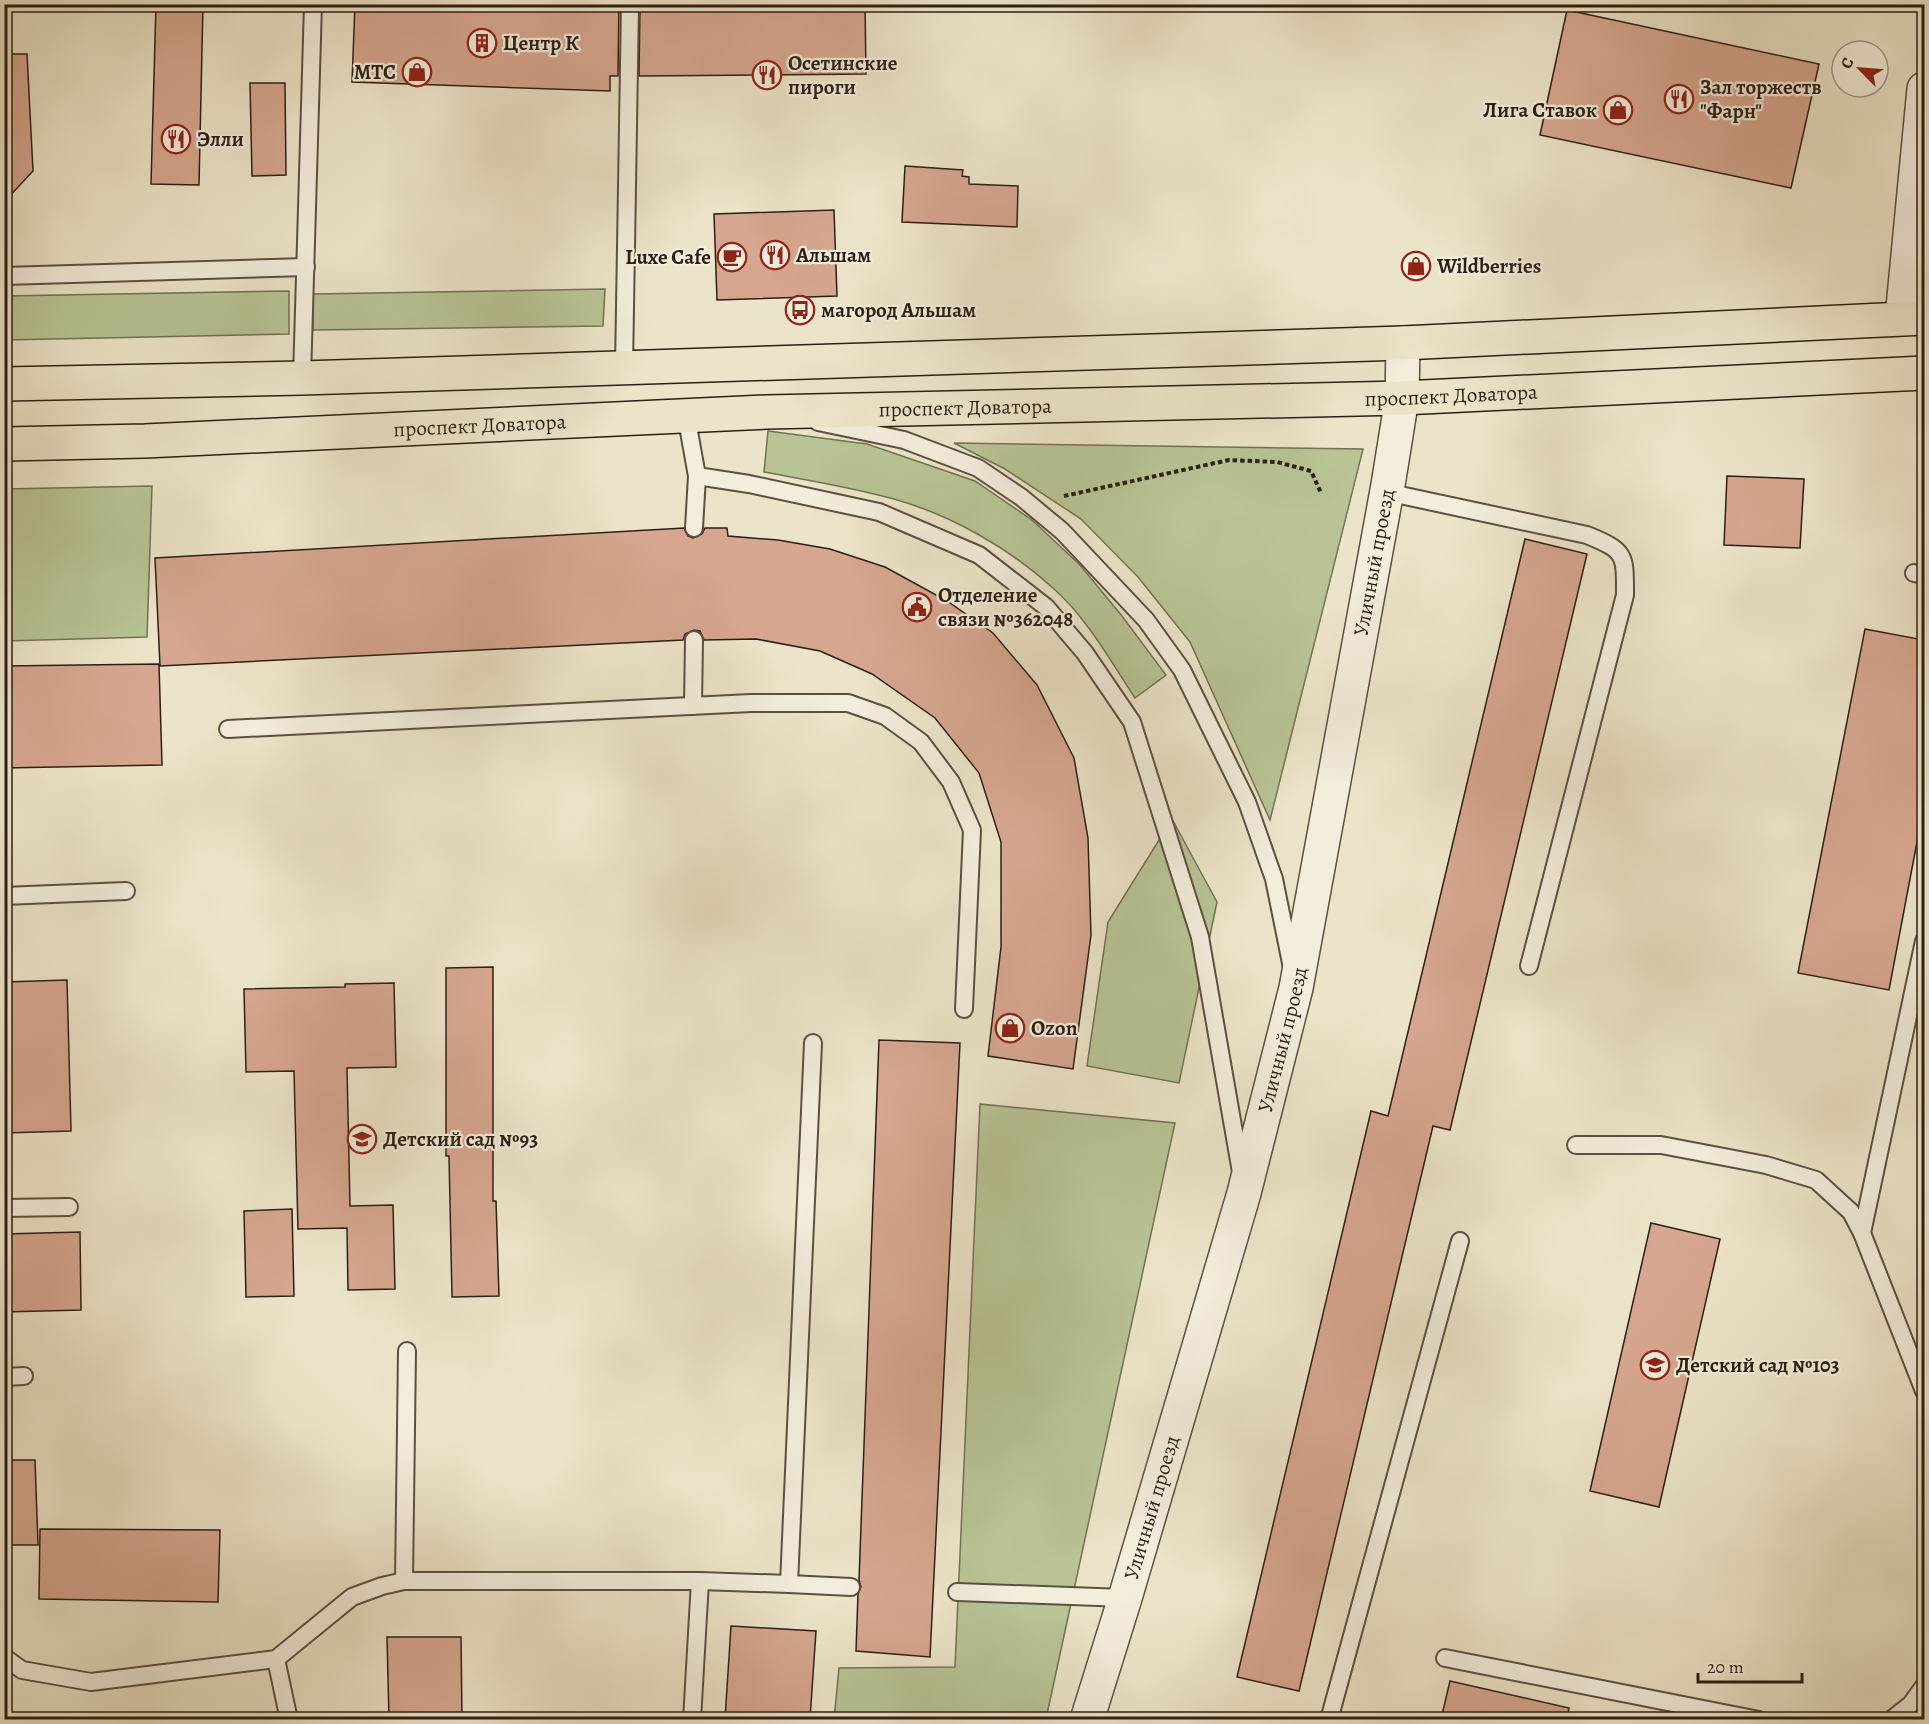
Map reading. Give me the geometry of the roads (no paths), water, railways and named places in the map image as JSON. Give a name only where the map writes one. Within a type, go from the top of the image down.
[{"type":"main road","points":[[4,384],[302,378],[1404,343],[1913,318]]},
{"type":"main road","name":"проспект Доватора","points":[[4,444],[145,441],[767,412],[1402,398],[1924,373]]},
{"type":"street","points":[[1913,318],[1924,89]]},
{"type":"street","name":"Уличный проезд","points":[[1087,1719],[1125,1598],[1244,1193],[1296,988],[1402,398],[1404,343]]},
{"type":"lane","points":[[302,378],[313,4]]},
{"type":"lane","points":[[624,368],[630,4]]},
{"type":"lane","points":[[4,276],[306,267]]},
{"type":"lane","points":[[767,412],[904,440],[978,468],[1021,497],[1062,531],[1138,611],[1182,670],[1247,802],[1274,879],[1296,988]]},
{"type":"lane","points":[[686,415],[697,476],[694,528]]},
{"type":"lane","points":[[697,476],[749,484],[879,512],[978,555],[1046,607],[1085,653],[1132,722],[1200,937],[1244,1193]]},
{"type":"lane","points":[[1386,492],[1587,535],[1613,546],[1625,564],[1625,595],[1529,966]]},
{"type":"lane","points":[[693,706],[694,640]]},
{"type":"lane","points":[[228,729],[693,706],[848,703],[885,716],[921,742],[951,782],[972,830],[964,1009]]},
{"type":"lane","points":[[4,896],[126,891]]},
{"type":"lane","points":[[1862,1233],[1924,941]]},
{"type":"lane","points":[[789,1584],[813,1043]]},
{"type":"lane","points":[[1576,1145],[1661,1145],[1776,1168],[1816,1180],[1851,1212],[1862,1233],[1924,1391]]},
{"type":"lane","points":[[4,1208],[69,1207]]},
{"type":"lane","points":[[1329,1719],[1460,1241]]},
{"type":"lane","points":[[404,1581],[407,1351]]},
{"type":"lane","points":[[4,1377],[24,1376]]},
{"type":"lane","points":[[4,1657],[22,1670],[91,1682],[276,1659],[352,1597],[404,1581],[700,1581],[851,1587]]},
{"type":"lane","points":[[692,1719],[700,1581]]},
{"type":"lane","points":[[957,1592],[1125,1598]]},
{"type":"lane","points":[[1445,1658],[1759,1719]]},
{"type":"lane","points":[[276,1659],[288,1719]]},
{"type":"lane","points":[[1891,1719],[1911,1704],[1924,1686]]},
{"type":"place","name":"Центр К","points":[[482,43]]},
{"type":"place","name":"МТС","points":[[417,72]]},
{"type":"place","name":"Осетинские пироги","points":[[767,75]]},
{"type":"place","name":"Зал торжеств \"Фарн\"","points":[[1679,99]]},
{"type":"place","name":"Лига Ставок","points":[[1618,110]]},
{"type":"place","name":"Элли","points":[[176,139]]},
{"type":"place","name":"Альшам","points":[[775,255]]},
{"type":"place","name":"Luxe Cafe","points":[[732,257]]},
{"type":"place","name":"Wildberries","points":[[1416,266]]},
{"type":"place","name":"магород Альшам","points":[[800,310]]},
{"type":"place","name":"Отделение связи №362048","points":[[917,607]]},
{"type":"place","name":"Ozon","points":[[1010,1028]]},
{"type":"place","name":"Детский сад №93","points":[[362,1139]]},
{"type":"place","name":"Детский сад №103","points":[[1655,1365]]}]
